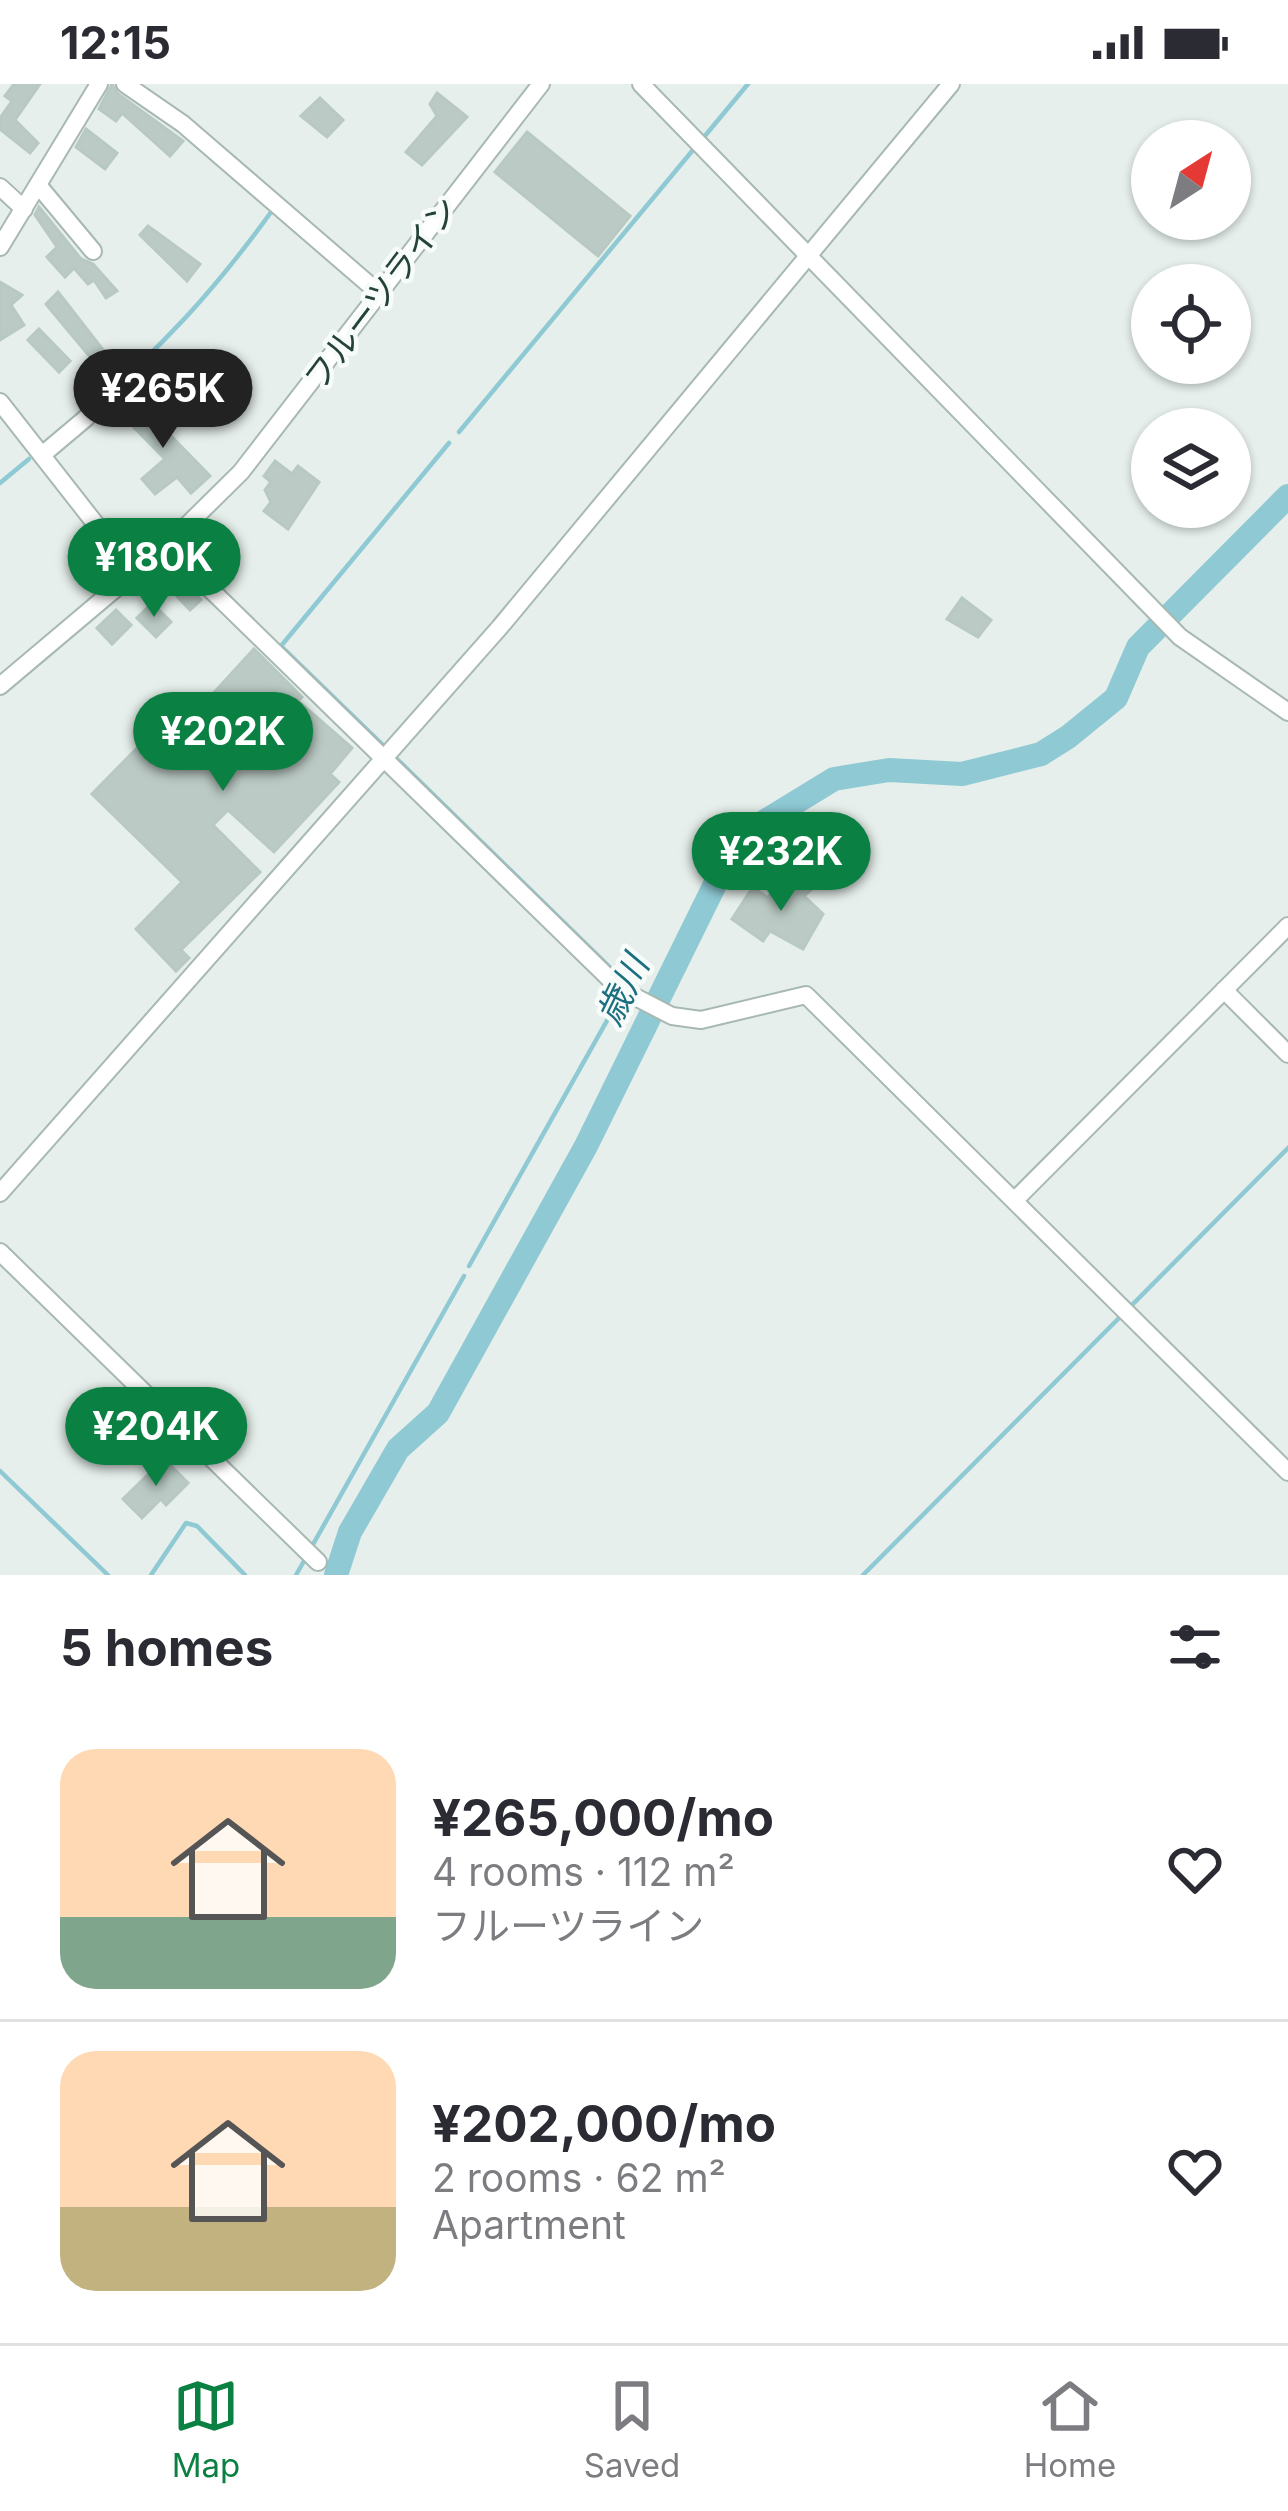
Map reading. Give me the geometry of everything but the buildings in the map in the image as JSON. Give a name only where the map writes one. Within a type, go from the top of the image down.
[{"type":"street","points":[[0,247],[99,84]]},
{"type":"street","points":[[125,84],[183,124],[380,294]]},
{"type":"street","name":"フルーツライン","points":[[0,686],[166,546],[262,448],[541,84]]},
{"type":"street","points":[[641,84],[1174,632],[1288,712]]},
{"type":"street","points":[[0,1193],[386,760],[951,84]]},
{"type":"street","points":[[38,185],[93,251]]},
{"type":"street","points":[[0,187],[23,209]]},
{"type":"street","points":[[0,402],[134,573]]},
{"type":"street","points":[[42,455],[86,418]]},
{"type":"street","points":[[166,546],[620,988],[672,1016],[701,1020],[806,995],[1288,1472]]},
{"type":"street","points":[[1016,1200],[1288,926]]},
{"type":"street","points":[[1224,990],[1288,1054]]},
{"type":"street","points":[[0,1252],[318,1562]]},
{"type":"waterway","points":[[704,137],[748,84]]},
{"type":"waterway","points":[[459,432],[693,150]]},
{"type":"waterway","points":[[82,413],[186,318],[274,208]]},
{"type":"waterway","points":[[385,747],[281,646],[449,443]]},
{"type":"waterway","points":[[0,483],[29,459]]},
{"type":"waterway","name":"歳川","points":[[336,1575],[350,1532],[398,1449],[438,1413],[586,1146],[731,852],[757,826],[834,779],[889,770],[962,774],[1041,754],[1068,737],[1116,698],[1138,647],[1288,496]]},
{"type":"waterway","points":[[397,759],[626,983]]},
{"type":"waterway","points":[[469,1266],[618,1001]]},
{"type":"waterway","points":[[1131,1306],[1288,1148]]},
{"type":"waterway","points":[[311,1548],[464,1276]]},
{"type":"waterway","points":[[863,1575],[1121,1316]]},
{"type":"waterway","points":[[0,1471],[108,1575]]},
{"type":"waterway","points":[[151,1575],[186,1523],[197,1526],[245,1575]]},
{"type":"waterway","points":[[296,1575],[304,1561]]}]
